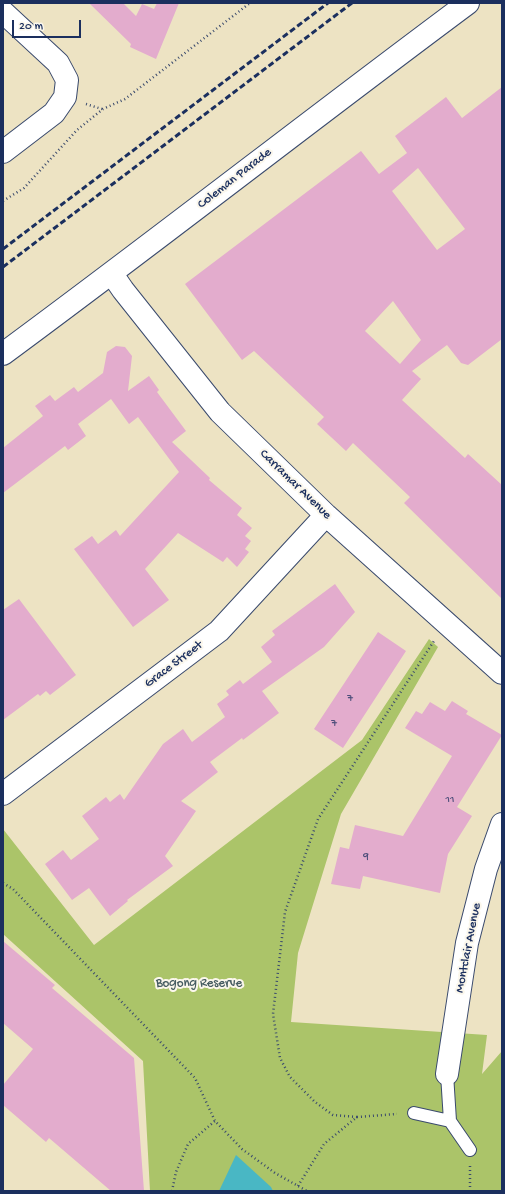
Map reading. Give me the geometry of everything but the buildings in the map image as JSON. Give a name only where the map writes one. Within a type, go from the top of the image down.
[{"type":"street","name":"Coleman Parade","points":[[3,354],[112,274],[322,112],[468,3]]},
{"type":"street","points":[[3,12],[58,63],[67,80],[66,97],[54,113],[3,152]]},
{"type":"street","name":"Carramar Avenue","points":[[112,274],[220,412],[326,515],[502,673]]},
{"type":"street","name":"Grace Street","points":[[3,794],[219,631],[326,515]]},
{"type":"street","name":"Montclair Avenue","points":[[447,1074],[468,943],[486,869],[502,824]]},
{"type":"lane","points":[[447,1074],[450,1121],[470,1150]]},
{"type":"lane","points":[[414,1113],[450,1121]]},
{"type":"path","points":[[3,201],[24,188],[77,130],[103,109],[125,99],[250,3]]},
{"type":"path","points":[[414,1113],[357,1118],[333,1116],[314,1102],[290,1077],[280,1058],[273,1014],[285,912],[318,819],[445,623]]},
{"type":"path","points":[[3,883],[13,889],[195,1078],[216,1121],[242,1149],[307,1191]]},
{"type":"path","points":[[298,1186],[324,1144],[357,1118]]},
{"type":"path","points":[[172,1191],[176,1172],[188,1144],[216,1121]]},
{"type":"path","points":[[470,1150],[470,1191]]},
{"type":"green space","name":"Bogong Reserve","points":[[429,639],[438,647],[341,814],[298,953],[291,1022],[487,1035],[482,1074],[502,1051],[502,1191],[150,1191],[143,1061],[3,934],[3,829],[94,945],[362,740]]},
{"type":"water","points":[[236,1155],[271,1187],[273,1191],[219,1191]]},
{"type":"railway","points":[[3,249],[328,3]]},
{"type":"railway","points":[[3,267],[352,3]]}]
